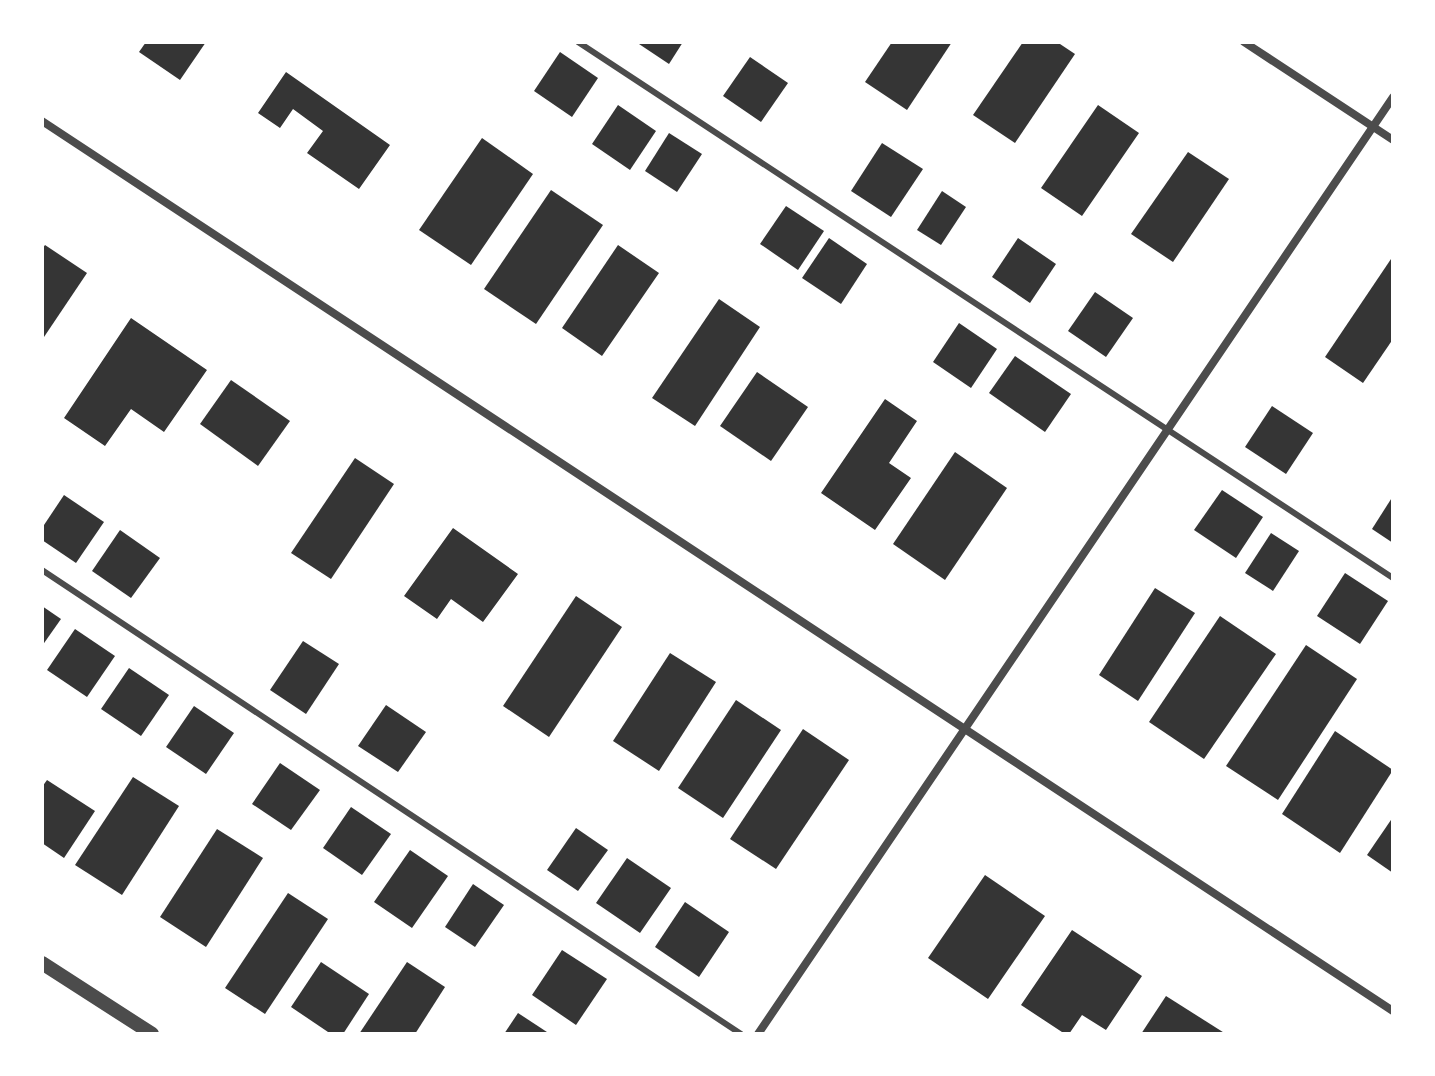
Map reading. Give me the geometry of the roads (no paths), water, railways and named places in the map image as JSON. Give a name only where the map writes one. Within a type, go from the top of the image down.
[{"type":"street","points":[[1244,42],[1393,140]]},
{"type":"street","points":[[758,1034],[1393,97]]},
{"type":"street","points":[[42,121],[1393,1011]]},
{"type":"street","points":[[42,963],[152,1034]]},
{"type":"lane","points":[[578,42],[1393,578]]},
{"type":"lane","points":[[42,570],[741,1034]]}]
